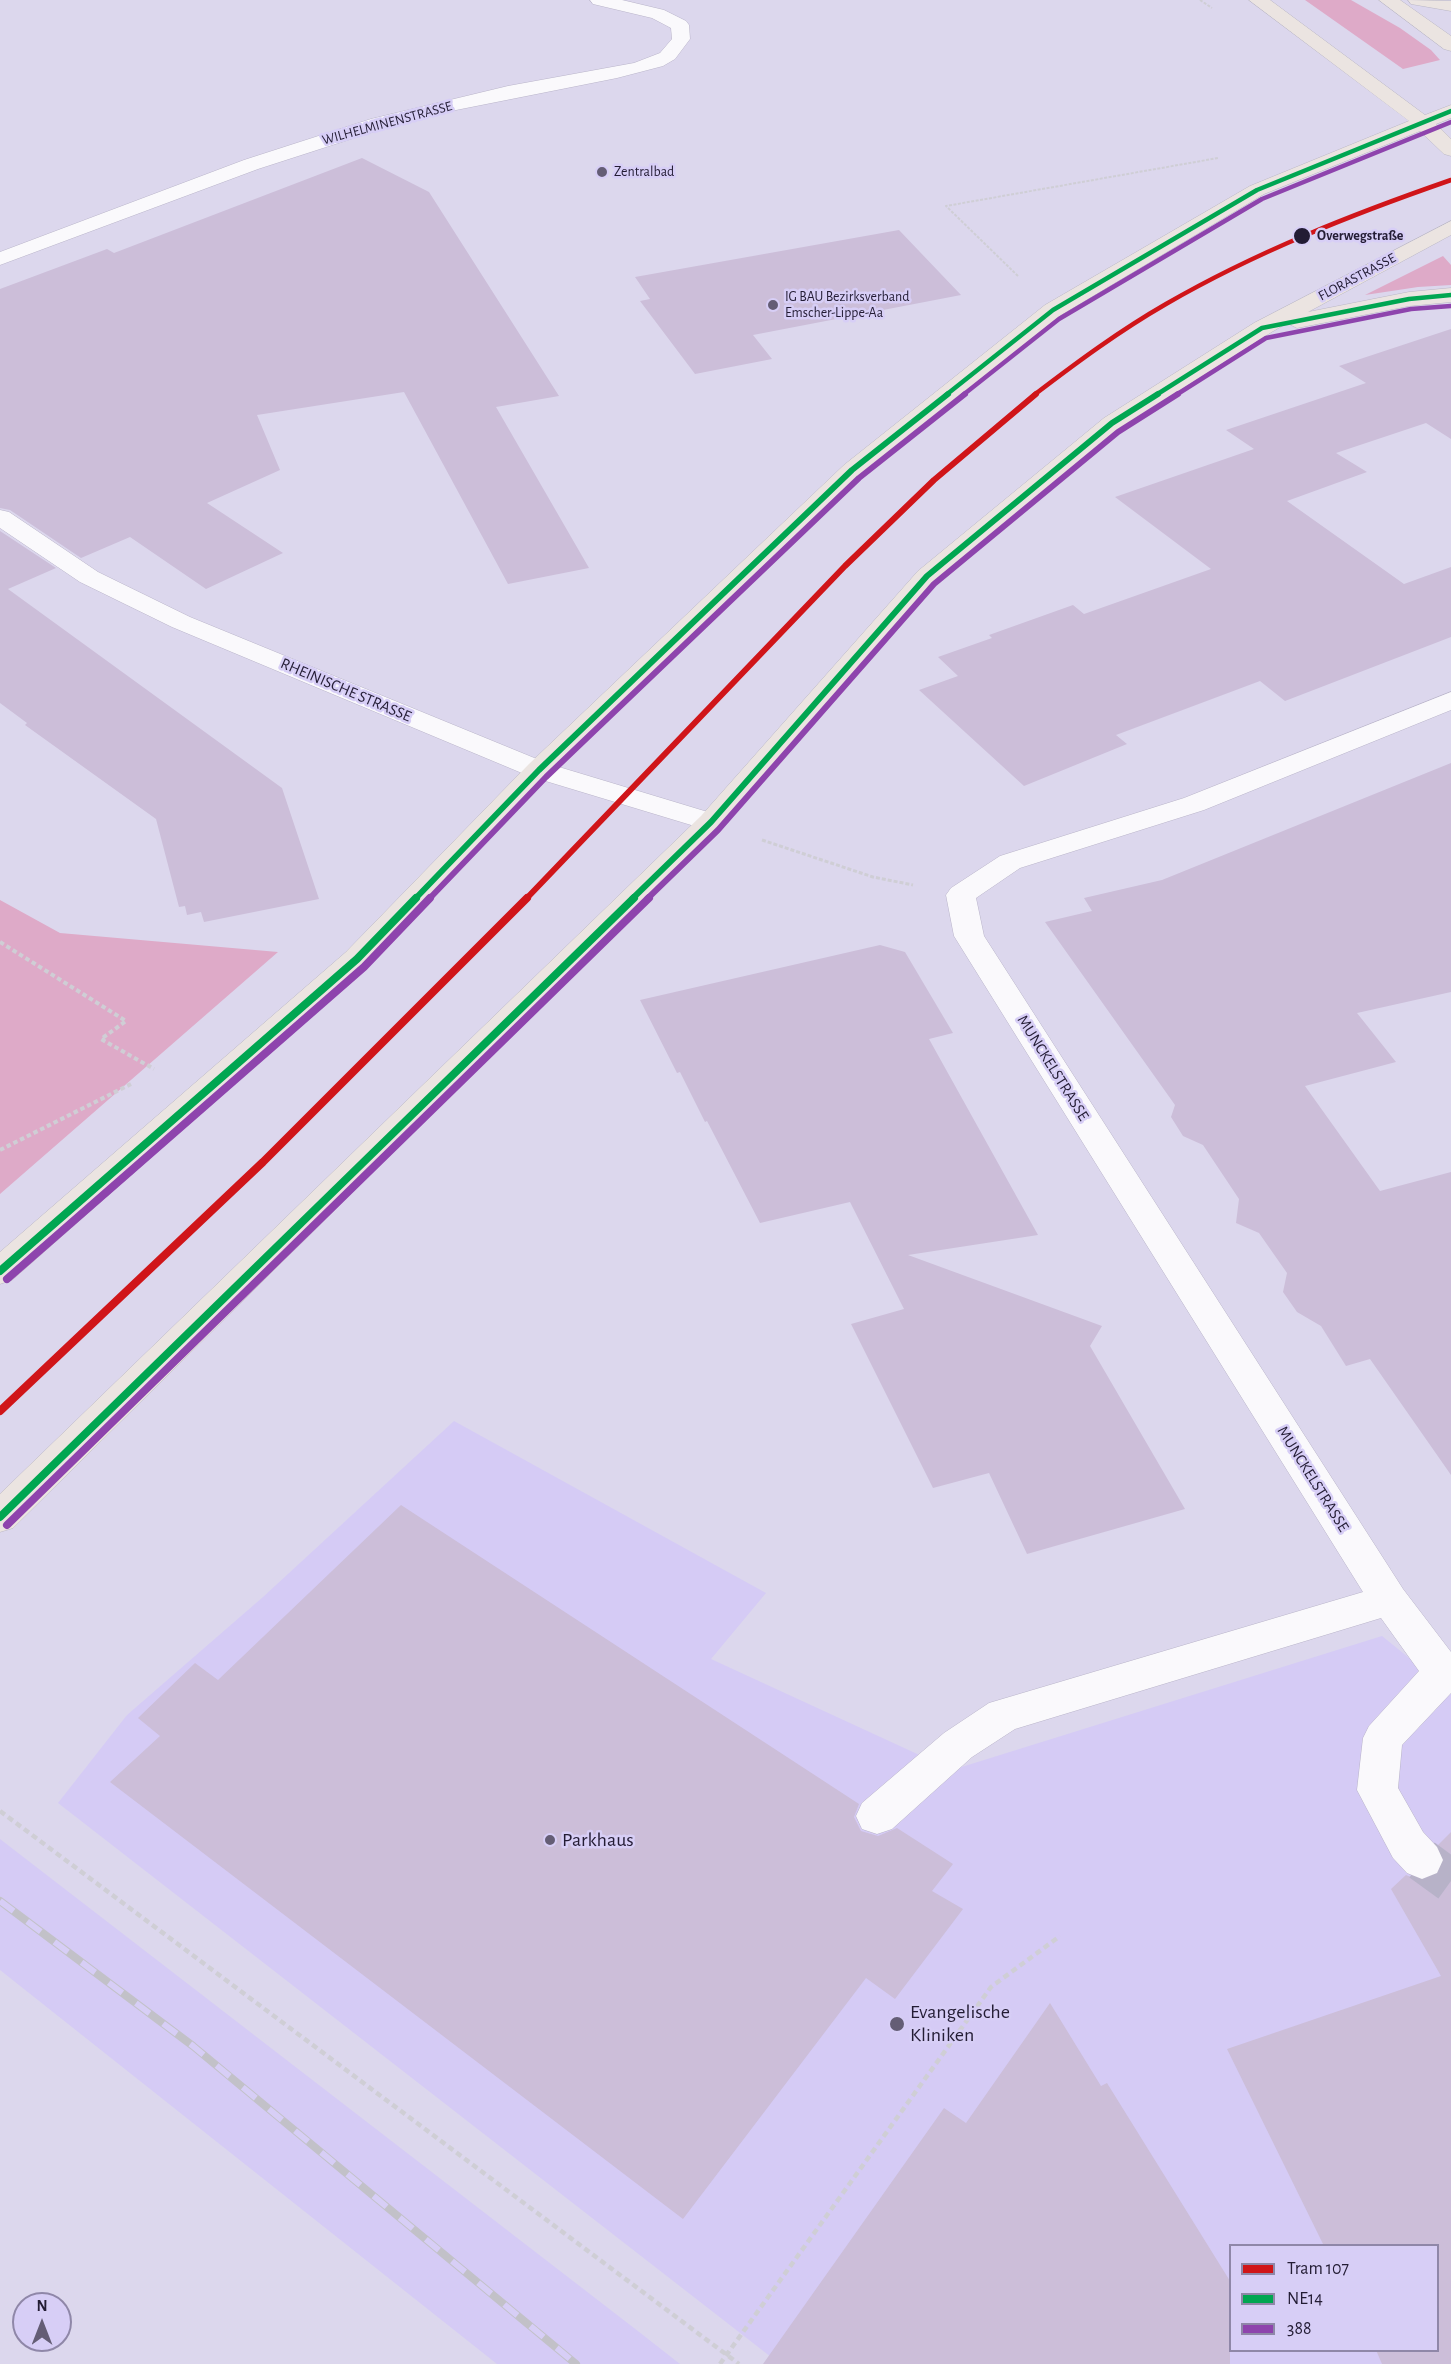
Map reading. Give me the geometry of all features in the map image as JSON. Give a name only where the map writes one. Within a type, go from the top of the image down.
[{"type":"main road","points":[[1258,0],[1422,122],[1451,150]]},
{"type":"main road","points":[[1388,0],[1451,45]]},
{"type":"main road","points":[[1417,0],[1451,6]]},
{"type":"main road","points":[[0,1271],[357,959],[539,770],[852,470],[1053,310],[1257,190],[1451,111]]},
{"type":"main road","name":"FLORASTRASSE","points":[[0,1516],[711,822],[927,576],[1112,423],[1262,328],[1451,227]]},
{"type":"main road","name":"FLORASTRASSE","points":[[1262,328],[1409,299],[1451,296]]},
{"type":"street","name":"WILHELMINENSTRASSE","points":[[0,259],[240,168],[351,132],[504,93],[634,68],[666,58],[681,39],[680,25],[658,14],[599,0]]},
{"type":"street","name":"RHEINISCHE STRASSE","points":[[0,517],[89,577],[181,622],[539,770],[711,822]]},
{"type":"street","name":"MUNCKELSTRASSE","points":[[1447,1674],[1389,1600],[969,936],[961,895],[1010,862],[1194,804],[1451,700]]},
{"type":"street","points":[[877,1816],[958,1745],[1003,1715],[1389,1600]]},
{"type":"street","points":[[1422,1860],[1408,1845],[1377,1790],[1383,1738],[1447,1674]]},
{"type":"path","points":[[1053,310],[946,206],[1222,157]]},
{"type":"path","points":[[778,846],[873,877]]},
{"type":"path","points":[[0,942],[126,1021],[101,1039],[157,1071],[147,1076]]},
{"type":"path","points":[[0,1150],[137,1081]]},
{"type":"path","points":[[0,1811],[739,2364]]},
{"type":"path","points":[[720,2364],[991,1987],[1060,1935]]},
{"type":"shaded area","points":[[1305,0],[1351,0],[1400,28],[1431,50],[1440,60],[1403,69]]},
{"type":"shaded area","points":[[1443,256],[1451,265],[1451,285],[1418,287],[1365,295]]},
{"type":"shaded area","points":[[0,900],[60,933],[278,952],[0,1194]]},
{"type":"shaded area","name":"Evangelische Kliniken","points":[[454,1421],[766,1593],[711,1659],[952,1770],[1382,1636],[1451,1692],[1451,2364],[780,2364],[58,1803],[127,1715],[263,1597]]},
{"type":"shaded area","points":[[0,1839],[680,2364],[497,2364],[0,1970]]},
{"type":"building","points":[[362,158],[429,192],[559,396],[496,407],[589,568],[508,584],[404,392],[257,415],[280,470],[207,503],[283,553],[206,589],[130,537],[81,558],[10,510],[0,508],[0,289],[107,249],[114,253]]},
{"type":"building","points":[[899,230],[961,295],[753,335],[772,359],[695,374],[640,301],[650,299],[635,277]]},
{"type":"building","points":[[1451,329],[1451,439],[1426,423],[1336,453],[1367,472],[1287,501],[1404,584],[1451,567],[1451,637],[1285,701],[1260,681],[1116,735],[1127,744],[1024,786],[919,690],[958,676],[938,657],[992,638],[989,635],[1073,605],[1084,614],[1211,569],[1115,497],[1254,449],[1226,430],[1366,383],[1339,366]]},
{"type":"building","points":[[0,531],[56,568],[8,589],[282,788],[319,899],[204,922],[201,912],[187,915],[185,906],[179,907],[156,819],[25,725],[27,723],[0,703]]},
{"type":"building","points":[[1451,763],[1451,992],[1357,1013],[1396,1062],[1305,1086],[1380,1191],[1451,1172],[1451,1475],[1370,1359],[1346,1366],[1321,1326],[1297,1312],[1283,1292],[1287,1273],[1259,1233],[1236,1223],[1239,1199],[1203,1145],[1183,1136],[1171,1117],[1175,1105],[1045,922],[1092,911],[1084,898],[1162,880]]},
{"type":"building","points":[[880,945],[905,952],[953,1033],[929,1039],[1038,1235],[908,1255],[1102,1326],[1090,1346],[1185,1509],[1027,1554],[989,1473],[933,1488],[851,1324],[904,1309],[850,1202],[760,1223],[680,1072],[677,1073],[640,1000]]},
{"type":"building","name":"Parkhaus","points":[[401,1505],[859,1804],[854,1817],[861,1831],[878,1836],[897,1828],[953,1864],[932,1891],[963,1909],[895,1999],[866,1978],[683,2219],[110,1782],[160,1736],[138,1718],[195,1663],[218,1680]]},
{"type":"building","points":[[1451,1832],[1451,2364],[1382,2364],[1377,2352],[1439,2352],[1439,2244],[1323,2244],[1227,2049],[1441,1976],[1391,1889],[1406,1875],[1421,1881],[1438,1875],[1445,1861],[1438,1845]]},
{"type":"building","points":[[1050,2003],[1101,2086],[1107,2083],[1229,2279],[1230,2364],[763,2364],[944,2108],[966,2123]]},
{"type":"tunnel","points":[[1422,1860],[1451,1881]]},
{"type":"railway","points":[[0,1901],[193,2046],[576,2364]]},
{"type":"tram line","name":"107","points":[[0,1411],[328,1099],[519,906],[845,566],[934,480],[980,440],[1076,363],[1127,328],[1204,283],[1325,226],[1451,180]]},
{"type":"transit line","name":"NE14","points":[[0,1271],[357,959],[539,770],[852,470],[1053,310],[1257,190],[1451,111]]},
{"type":"transit line","name":"388","points":[[7,1279],[364,967],[546,777],[859,478],[1059,319],[1262,199],[1451,122]]},
{"type":"transit line","name":"NE14","points":[[0,1517],[711,822],[927,576],[1112,423],[1262,328],[1409,299],[1451,295]]},
{"type":"transit line","name":"388","points":[[7,1525],[718,830],[934,584],[1118,432],[1266,338],[1411,309],[1451,306]]},
{"type":"place","name":"Zentralbad","points":[[602,172]]},
{"type":"place","name":"Overwegstraße","points":[[1302,236]]},
{"type":"place","name":"IG BAU Bezirksverband Emscher-Lippe-Aa","points":[[773,305]]},
{"type":"place","name":"Parkhaus","points":[[550,1840]]},
{"type":"place","name":"Evangelische Kliniken","points":[[897,2024]]}]
